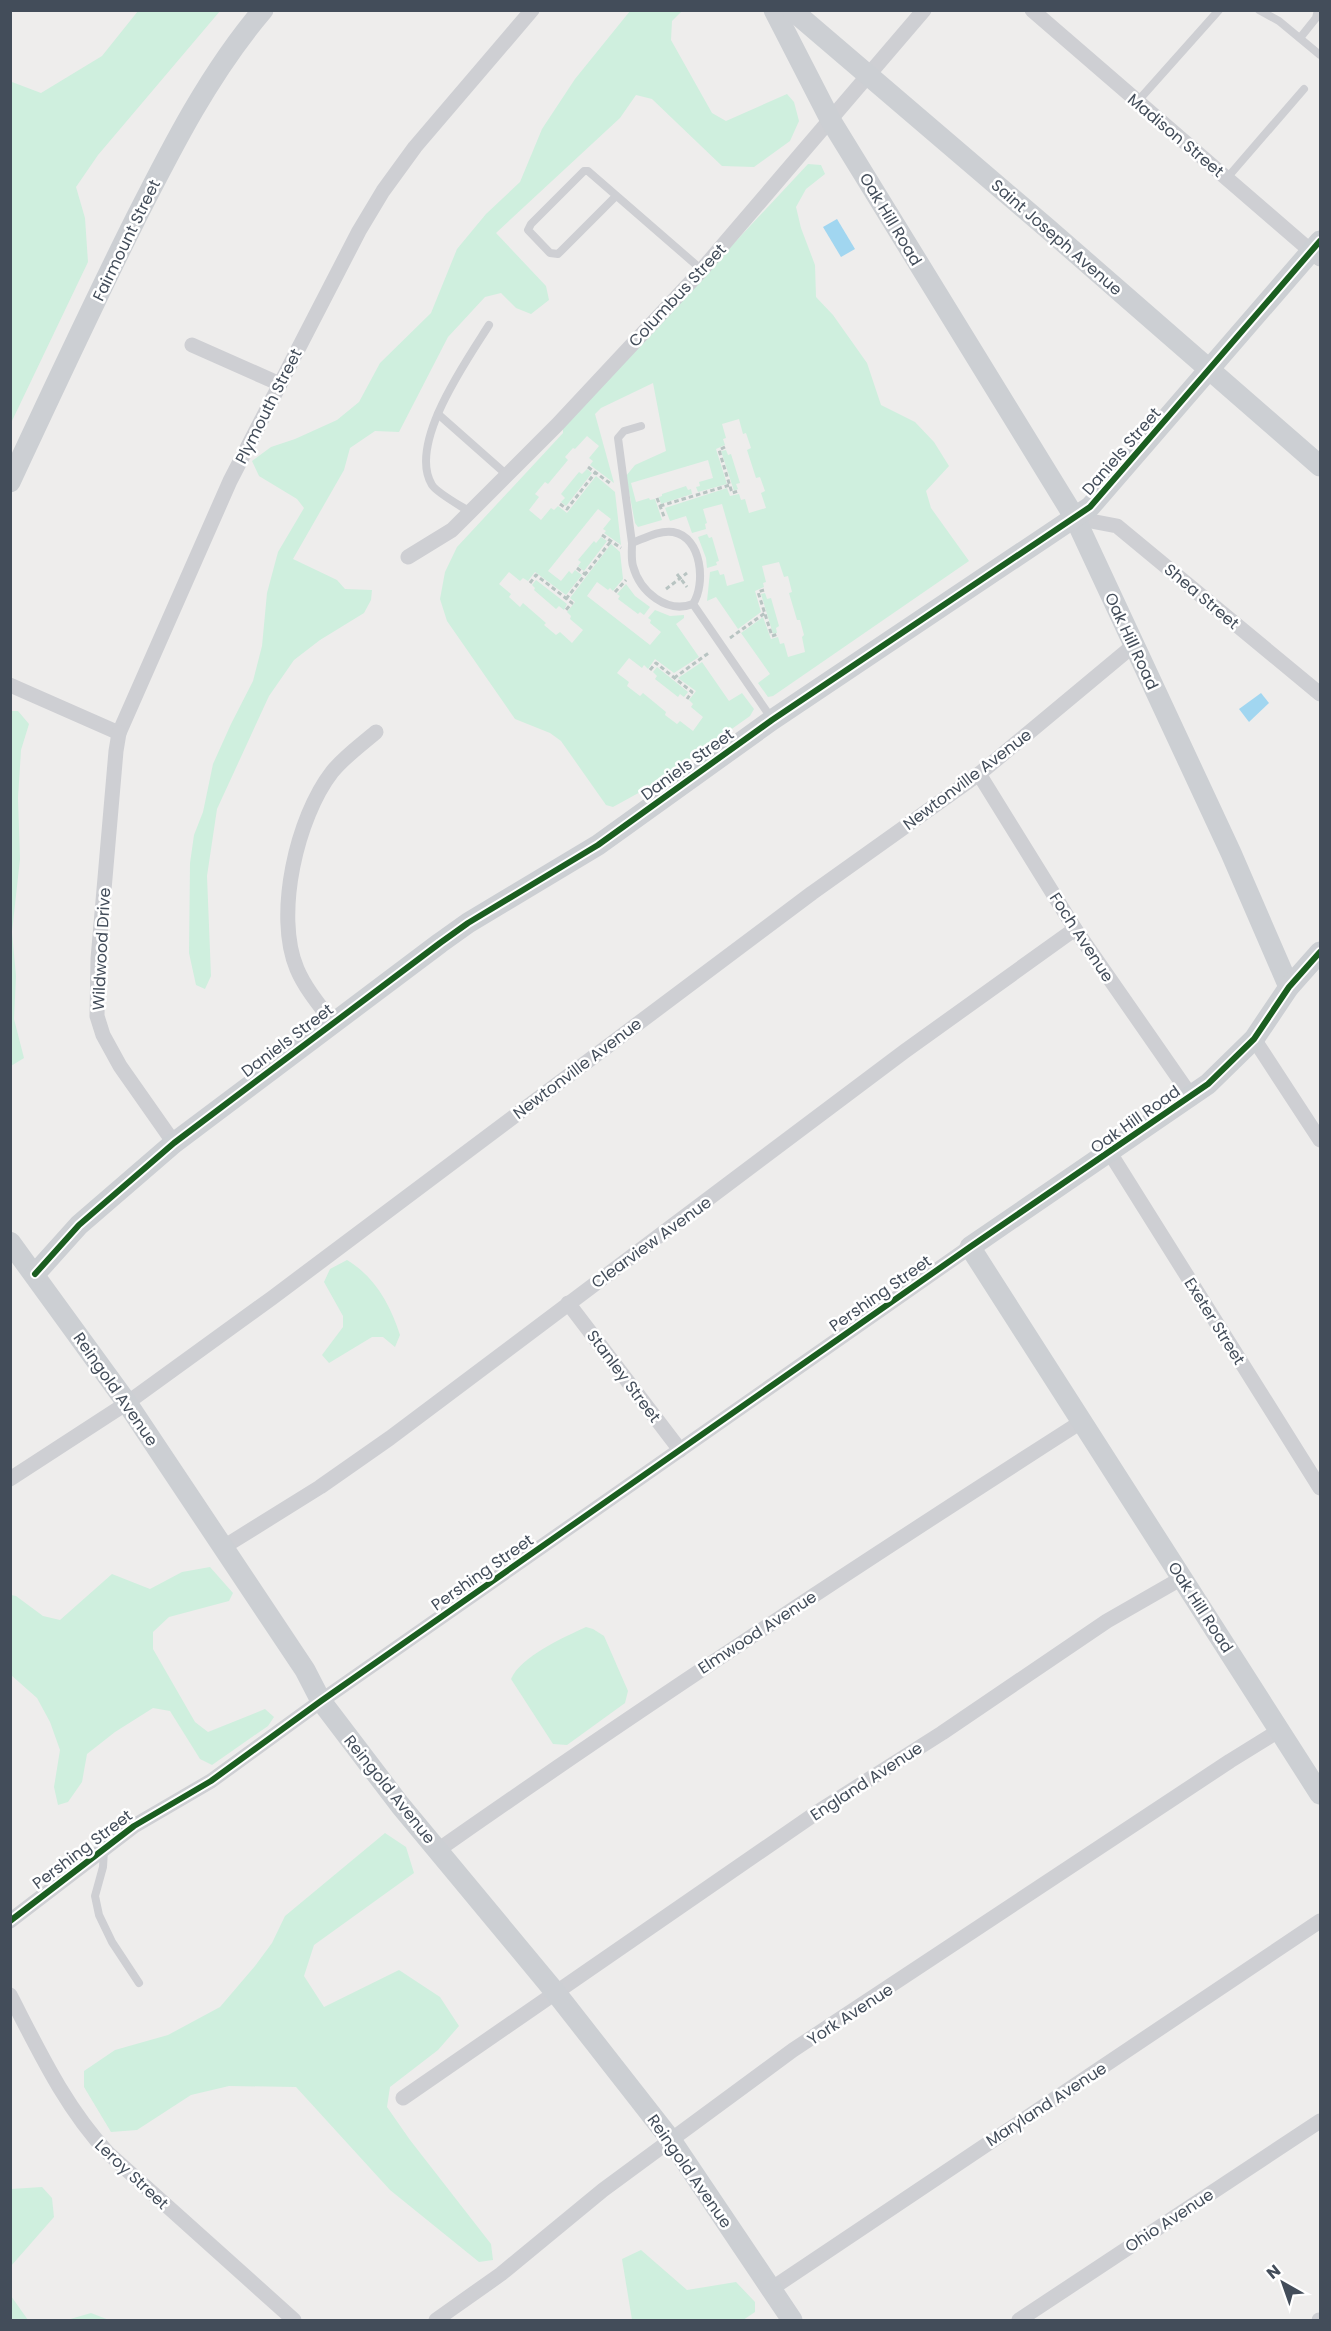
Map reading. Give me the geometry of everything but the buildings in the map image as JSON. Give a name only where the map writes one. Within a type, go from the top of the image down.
[{"type":"street","name":"Fairmount Street","points":[[10,482],[108,274],[170,150],[222,67],[263,10]]},
{"type":"street","name":"Plymouth Street","points":[[119,733],[230,481],[359,231],[383,191],[415,147],[531,10]]},
{"type":"street","name":"Oak Hill Road","points":[[774,10],[831,121],[1075,518],[1231,853],[1289,987],[1254,1039],[1208,1084],[970,1247],[1320,1794]]},
{"type":"street","name":"Saint Joseph Avenue","points":[[792,10],[1320,466]]},
{"type":"street","name":"Columbus Street","points":[[408,557],[452,530],[702,270],[924,10]]},
{"type":"street","name":"Madison Street","points":[[1032,10],[1227,178],[1318,250]]},
{"type":"street","name":"Daniels Street","points":[[35,1274],[79,1225],[174,1143],[468,923],[598,845],[772,720],[1075,518],[1102,495],[1209,370],[1318,250]]},
{"type":"street","points":[[192,345],[280,384]]},
{"type":"street","name":"Shea Street","points":[[1075,518],[1117,525],[1320,694]]},
{"type":"street","name":"Newtonville Avenue","points":[[10,1479],[126,1402],[272,1298],[812,893],[979,774],[1134,645]]},
{"type":"street","points":[[10,685],[119,733]]},
{"type":"street","points":[[333,1023],[303,981],[293,956],[288,915],[294,865],[302,828],[318,793],[336,767],[376,732]]},
{"type":"street","name":"Wildwood Drive","points":[[119,733],[98,959],[97,1016],[120,1066],[174,1143]]},
{"type":"street","name":"Foch Avenue","points":[[979,774],[1075,929],[1191,1096]]},
{"type":"street","name":"Clearview Avenue","points":[[222,1548],[320,1487],[390,1438],[905,1051],[1075,929]]},
{"type":"street","points":[[1289,987],[1320,952]]},
{"type":"street","points":[[1254,1039],[1320,1140]]},
{"type":"street","name":"Exeter Street","points":[[1110,1153],[1320,1488]]},
{"type":"street","name":"Reingold Avenue","points":[[10,1242],[126,1402],[305,1670],[321,1701],[400,1805],[556,1993],[671,2140],[792,2320]]},
{"type":"street","name":"Pershing Street","points":[[10,1921],[158,1810],[211,1781],[321,1701],[970,1247]]},
{"type":"street","name":"Stanley Street","points":[[568,1303],[680,1449]]},
{"type":"street","name":"Elmwood Avenue","points":[[438,1850],[709,1664],[1081,1422]]},
{"type":"street","name":"England Avenue","points":[[403,2098],[819,1811],[942,1733],[1107,1621],[1182,1578]]},
{"type":"street","name":"York Avenue","points":[[436,2320],[501,2274],[603,2190],[793,2050],[1280,1730]]},
{"type":"street","name":"Maryland Avenue","points":[[771,2289],[1320,1921]]},
{"type":"street","name":"Leroy Street","points":[[10,1995],[59,2089],[91,2134],[108,2153],[294,2320]]},
{"type":"street","name":"Ohio Avenue","points":[[1019,2320],[1320,2121]]},
{"type":"lane","points":[[1137,102],[1219,10]]},
{"type":"lane","points":[[1258,10],[1279,21],[1320,55]]},
{"type":"lane","points":[[1300,38],[1316,18],[1317,10]]},
{"type":"lane","points":[[1227,178],[1304,89]]},
{"type":"lane","points":[[616,196],[558,254],[550,253],[528,230],[531,224],[584,171],[588,171],[702,270]]},
{"type":"lane","points":[[470,512],[432,486],[424,461],[449,387],[489,325]]},
{"type":"lane","points":[[438,414],[507,475]]},
{"type":"lane","points":[[641,426],[624,431],[618,438],[636,574],[654,597],[675,608],[693,604]]},
{"type":"lane","points":[[632,543],[669,532],[680,534],[686,539],[691,545],[699,566],[699,591],[693,604]]},
{"type":"lane","points":[[693,604],[772,720]]},
{"type":"lane","points":[[104,1849],[103,1867],[95,1896],[99,1915],[112,1942],[139,1983]]},
{"type":"path","points":[[725,447],[719,450],[732,493],[738,491]]},
{"type":"path","points":[[588,467],[625,495]]},
{"type":"path","points":[[560,504],[567,509],[595,473]]},
{"type":"path","points":[[660,506],[730,485]]},
{"type":"path","points":[[693,488],[696,495]]},
{"type":"path","points":[[657,498],[669,532]]},
{"type":"path","points":[[602,535],[632,556]]},
{"type":"path","points":[[566,599],[611,541]]},
{"type":"path","points":[[654,597],[699,566]]},
{"type":"path","points":[[577,568],[585,574]]},
{"type":"path","points":[[530,583],[536,575],[572,603],[566,611]]},
{"type":"path","points":[[764,590],[758,592],[772,636],[778,634]]},
{"type":"path","points":[[740,631],[765,613]]},
{"type":"path","points":[[675,678],[700,659]]},
{"type":"path","points":[[650,670],[656,663],[692,692],[687,699]]},
{"type":"green space","points":[[138,11],[220,11],[98,155],[76,187],[85,218],[88,262],[11,423],[11,70],[12,82],[41,93],[102,56]]},
{"type":"green space","points":[[630,11],[682,11],[672,21],[671,40],[712,113],[726,121],[787,94],[794,102],[799,121],[790,141],[754,167],[722,166],[652,99],[636,95],[620,118],[496,233],[546,286],[549,300],[531,314],[516,308],[501,293],[485,297],[448,337],[399,432],[375,431],[350,448],[344,470],[293,559],[337,580],[345,589],[372,590],[371,600],[364,613],[320,640],[294,660],[269,696],[217,809],[207,876],[211,976],[205,989],[196,985],[189,953],[190,863],[194,835],[203,812],[213,764],[253,681],[262,646],[267,593],[278,552],[304,508],[297,499],[259,476],[252,461],[271,447],[337,420],[359,402],[380,363],[431,313],[457,249],[486,214],[520,182],[542,129],[575,79]]},
{"type":"green space","points":[[808,164],[821,165],[825,174],[806,189],[796,207],[815,265],[816,297],[833,315],[867,363],[881,405],[915,422],[934,442],[949,466],[926,491],[931,508],[969,561],[773,696],[768,697],[758,683],[770,674],[741,633],[763,617],[771,639],[778,637],[780,644],[784,643],[788,657],[805,652],[800,620],[797,620],[789,593],[792,592],[788,576],[784,577],[779,562],[762,566],[766,582],[763,583],[764,587],[755,591],[761,612],[738,629],[716,597],[707,601],[710,572],[718,570],[720,575],[724,574],[727,586],[744,581],[722,504],[703,509],[707,523],[705,524],[706,529],[692,533],[686,516],[670,521],[665,508],[727,488],[730,496],[739,494],[741,500],[745,499],[749,513],[766,508],[761,493],[765,491],[760,477],[756,478],[747,450],[751,448],[746,433],[743,434],[739,419],[722,424],[726,438],[723,439],[725,445],[716,449],[727,484],[698,492],[696,487],[700,486],[699,482],[713,478],[708,460],[631,483],[636,502],[649,498],[650,500],[655,499],[662,520],[638,527],[635,523],[626,476],[635,465],[666,451],[653,383],[601,408],[595,414],[614,483],[590,465],[593,461],[589,458],[599,446],[587,436],[565,457],[568,460],[548,484],[545,482],[535,494],[539,497],[529,510],[541,520],[551,508],[554,510],[558,506],[567,513],[596,476],[615,492],[621,545],[604,533],[606,531],[603,529],[611,519],[598,509],[548,571],[561,581],[569,571],[572,574],[575,570],[582,575],[566,595],[535,572],[528,581],[523,578],[520,581],[509,572],[499,584],[511,594],[509,597],[520,607],[523,603],[556,635],[560,632],[572,643],[583,630],[570,619],[571,616],[567,612],[575,602],[570,598],[611,544],[620,552],[623,579],[613,591],[597,582],[587,596],[650,645],[661,632],[650,623],[651,620],[648,618],[655,610],[670,616],[684,615],[684,618],[676,624],[699,657],[674,673],[655,659],[648,669],[644,665],[642,668],[629,658],[617,673],[629,682],[627,686],[640,696],[643,693],[677,724],[680,721],[693,731],[703,717],[691,707],[693,704],[689,700],[696,691],[678,678],[702,662],[729,701],[742,693],[754,709],[750,716],[653,785],[613,807],[606,805],[561,741],[550,733],[515,719],[447,621],[440,599],[445,572],[457,547],[563,433],[563,426]]},
{"type":"green space","points":[[726,450],[728,455],[731,454],[740,483],[736,484],[738,489],[734,491],[721,451]]},
{"type":"green space","points":[[587,469],[592,473],[566,506],[561,502],[565,498],[561,494],[579,472],[582,474]]},
{"type":"green space","points":[[686,486],[688,490],[691,489],[692,494],[661,504],[659,497],[662,494]]},
{"type":"green space","points":[[707,534],[709,538],[712,537],[719,561],[716,562],[717,565],[707,568],[706,558],[698,537]]},
{"type":"green space","points":[[601,537],[607,541],[584,571],[578,566],[581,562],[578,560],[594,541],[596,543]]},
{"type":"green space","points":[[536,580],[567,604],[564,610],[559,606],[556,609],[534,590],[532,585]]},
{"type":"green space","points":[[626,584],[635,596],[650,607],[644,615],[640,612],[638,614],[618,599],[620,596],[617,594]]},
{"type":"green space","points":[[765,593],[767,599],[771,598],[779,626],[776,628],[777,633],[773,634],[761,594]]},
{"type":"green space","points":[[657,667],[688,692],[684,697],[680,694],[678,697],[655,679],[657,676],[653,672]]},
{"type":"green space","points":[[11,711],[18,711],[29,724],[21,750],[18,798],[20,859],[12,932],[16,976],[14,1019],[24,1058],[11,1066]]},
{"type":"green space","points":[[347,1260],[366,1275],[380,1292],[400,1335],[395,1347],[383,1337],[372,1337],[329,1363],[322,1355],[343,1327],[343,1316],[324,1282],[330,1269]]},
{"type":"green space","points":[[210,1567],[233,1593],[229,1601],[169,1617],[153,1632],[153,1649],[195,1722],[208,1732],[265,1709],[274,1717],[268,1726],[212,1765],[200,1759],[170,1711],[153,1708],[115,1732],[87,1754],[82,1782],[68,1802],[58,1805],[54,1787],[60,1750],[50,1722],[37,1698],[11,1675],[11,1595],[16,1596],[43,1616],[60,1620],[112,1574],[150,1589],[182,1572]]},
{"type":"green space","points":[[586,1627],[604,1636],[628,1691],[625,1703],[567,1745],[553,1744],[511,1679],[523,1663],[533,1656]]},
{"type":"green space","points":[[385,1833],[406,1847],[414,1873],[314,1945],[304,1976],[324,2007],[399,1970],[440,1997],[459,2026],[438,2050],[390,2087],[387,2107],[491,2244],[493,2260],[479,2262],[390,2190],[296,2087],[229,2086],[191,2095],[137,2130],[111,2132],[84,2087],[84,2071],[115,2050],[168,2035],[220,2007],[272,1943],[285,1916]]},
{"type":"green space","points":[[42,2187],[52,2198],[54,2217],[11,2266],[11,2189]]},
{"type":"green space","points":[[641,2250],[687,2290],[736,2282],[755,2302],[755,2312],[743,2320],[632,2320],[622,2259]]},
{"type":"green space","points":[[11,2296],[28,2320],[11,2320]]},
{"type":"green space","points":[[91,2313],[109,2320],[67,2320]]},
{"type":"water","points":[[837,219],[855,249],[841,257],[823,227]]},
{"type":"water","points":[[1261,693],[1269,703],[1249,722],[1239,709]]},
{"type":"cycle path","points":[[35,1274],[79,1225],[174,1143],[440,943],[468,923],[598,845],[772,720],[1090,507],[1320,241]]},
{"type":"cycle path","points":[[10,1921],[134,1826],[211,1781],[321,1701],[970,1247],[1208,1084],[1254,1039],[1289,987],[1320,952]]}]
